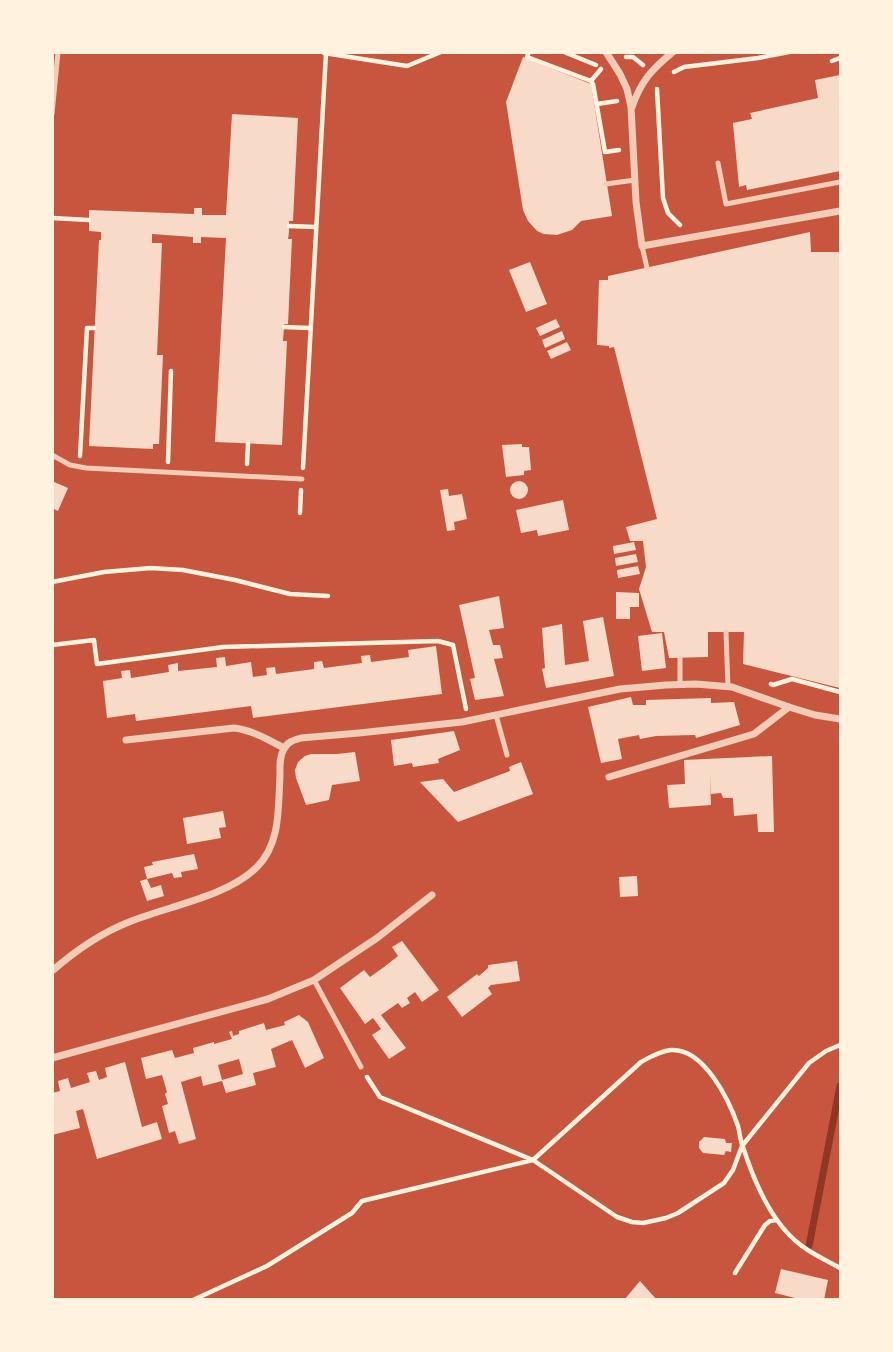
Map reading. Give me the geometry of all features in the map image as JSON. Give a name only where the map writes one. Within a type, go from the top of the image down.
[{"type":"street","points":[[606,52],[620,74],[631,107],[636,202],[642,246],[841,211]]},
{"type":"street","points":[[631,107],[646,78],[673,52]]},
{"type":"street","points":[[52,971],[75,951],[127,923],[220,891],[235,884],[259,865],[270,849],[276,831],[281,758],[285,748],[293,740],[468,721],[620,689],[680,684],[729,687],[789,708],[841,719]]},
{"type":"street","points":[[610,777],[754,734],[789,708]]},
{"type":"street","points":[[126,740],[234,728],[256,734],[285,748]]},
{"type":"street","points":[[52,1058],[268,999],[314,980],[377,938],[432,895]]},
{"type":"lane","points":[[52,114],[58,52]]},
{"type":"lane","points":[[718,163],[726,204],[841,182]]},
{"type":"lane","points":[[607,184],[635,180]]},
{"type":"lane","points":[[642,246],[647,268]]},
{"type":"lane","points":[[52,455],[70,465],[104,470],[302,479]]},
{"type":"lane","points":[[726,632],[729,687]]},
{"type":"lane","points":[[680,658],[680,684]]},
{"type":"lane","points":[[496,715],[507,755]]},
{"type":"lane","points":[[314,980],[361,1067]]},
{"type":"path","points":[[300,513],[325,52],[407,66],[441,52]]},
{"type":"path","points":[[529,52],[527,57],[591,81],[605,152],[620,150]]},
{"type":"path","points":[[564,52],[600,67],[591,81]]},
{"type":"path","points":[[622,58],[632,57],[643,65]]},
{"type":"path","points":[[832,61],[841,58]]},
{"type":"path","points":[[597,104],[617,101]]},
{"type":"path","points":[[52,218],[89,220]]},
{"type":"path","points":[[289,226],[316,228]]},
{"type":"path","points":[[284,327],[310,328]]},
{"type":"path","points":[[79,467],[87,328],[94,328]]},
{"type":"path","points":[[167,473],[171,371]]},
{"type":"path","points":[[246,477],[248,444]]},
{"type":"path","points":[[52,582],[104,572],[150,568],[183,570],[290,594],[328,596]]},
{"type":"path","points":[[52,645],[94,640],[97,664],[223,647],[438,641],[453,645],[468,721]]},
{"type":"path","points":[[764,682],[773,685],[792,679],[841,692]]},
{"type":"path","points":[[361,1067],[380,1097],[533,1160],[617,1217],[643,1223],[678,1213],[724,1183],[733,1170],[742,1146],[809,1063],[825,1051],[841,1045]]},
{"type":"path","points":[[192,1300],[267,1266],[352,1213],[362,1201],[533,1160],[641,1062],[660,1052],[673,1050],[694,1057],[714,1078],[738,1127],[742,1146],[763,1195],[777,1220],[794,1242],[841,1268]]},
{"type":"path","points":[[735,1273],[765,1225],[777,1220]]},
{"type":"building","points":[[523,57],[591,84],[612,216],[581,221],[572,230],[557,235],[537,231],[528,221],[523,210],[506,102]]},
{"type":"building","points":[[840,75],[840,171],[747,190],[746,185],[739,187],[733,123],[752,119],[750,113],[818,98],[815,80]]},
{"type":"building","points":[[232,114],[298,118],[293,221],[289,221],[288,239],[292,239],[288,324],[284,324],[283,341],[287,341],[282,445],[215,442],[226,238],[201,237],[201,243],[193,243],[193,237],[152,234],[152,243],[162,243],[157,355],[163,355],[159,444],[153,444],[153,449],[89,446],[101,232],[89,231],[89,210],[194,214],[194,208],[202,208],[202,215],[226,215]]},
{"type":"building","points":[[810,232],[811,252],[840,252],[840,688],[743,664],[744,632],[708,632],[708,657],[669,658],[664,632],[652,632],[639,589],[646,567],[643,541],[630,541],[626,527],[657,519],[614,347],[597,345],[599,280]]},
{"type":"building","points":[[530,262],[547,304],[526,312],[509,270]]},
{"type":"building","points":[[556,319],[560,327],[540,336],[536,328]]},
{"type":"building","points":[[562,331],[565,339],[545,348],[542,340]]},
{"type":"building","points":[[567,342],[571,350],[551,359],[547,351]]},
{"type":"building","points":[[522,444],[522,447],[529,447],[531,470],[524,471],[524,475],[506,477],[502,445]]},
{"type":"building","points":[[52,481],[68,488],[58,511],[52,508]]},
{"type":"building","points":[[519,481],[525,484],[528,490],[525,496],[519,499],[513,496],[510,490],[513,484]]},
{"type":"building","points":[[448,489],[449,496],[462,494],[467,519],[454,522],[455,530],[447,531],[440,490]]},
{"type":"building","points":[[563,500],[569,530],[538,536],[537,530],[521,533],[516,510]]},
{"type":"building","points":[[634,542],[636,550],[614,554],[613,546]]},
{"type":"building","points":[[636,554],[638,562],[616,566],[615,558]]},
{"type":"building","points":[[638,566],[640,574],[618,578],[617,570]]},
{"type":"building","points":[[616,592],[639,593],[639,607],[630,607],[630,619],[616,619]]},
{"type":"building","points":[[499,596],[504,628],[489,630],[493,645],[500,645],[503,658],[494,659],[504,696],[475,700],[470,679],[475,678],[459,605]]},
{"type":"building","points":[[603,617],[614,676],[546,688],[542,669],[545,668],[542,628],[562,624],[565,665],[589,661],[583,621]]},
{"type":"building","points":[[662,633],[666,668],[642,671],[638,636]]},
{"type":"building","points":[[436,646],[442,694],[253,718],[251,706],[136,721],[135,714],[107,718],[103,681],[122,678],[121,671],[130,670],[131,678],[169,672],[168,665],[178,663],[178,671],[217,667],[216,658],[225,657],[226,666],[251,662],[253,677],[267,675],[266,668],[275,667],[276,674],[314,669],[314,662],[322,661],[324,668],[362,663],[361,656],[370,655],[371,662],[409,657],[408,650]]},
{"type":"building","points":[[631,697],[633,705],[646,705],[646,700],[711,698],[711,703],[734,702],[740,725],[696,738],[695,735],[640,739],[639,735],[618,739],[622,759],[601,763],[588,707]]},
{"type":"building","points":[[454,731],[460,750],[438,759],[439,763],[413,767],[412,763],[394,766],[391,740]]},
{"type":"building","points":[[355,752],[360,781],[332,785],[329,800],[306,805],[296,778],[298,762],[311,754]]},
{"type":"building","points":[[772,756],[774,832],[758,832],[757,814],[734,816],[733,798],[723,798],[721,793],[711,794],[710,774],[711,805],[669,808],[667,785],[685,784],[684,760]]},
{"type":"building","points":[[521,762],[533,794],[458,822],[420,782],[443,779],[454,792],[510,771],[509,767]]},
{"type":"building","points":[[223,811],[226,827],[219,828],[221,838],[187,844],[183,818]]},
{"type":"building","points":[[194,854],[198,869],[181,872],[182,877],[174,878],[172,873],[147,879],[144,867],[153,865],[152,862]]},
{"type":"building","points":[[637,876],[638,896],[620,897],[619,877]]},
{"type":"building","points":[[147,879],[151,888],[161,885],[164,896],[147,901],[140,881]]},
{"type":"building","points":[[402,941],[439,990],[422,1002],[415,992],[407,998],[410,1003],[402,1008],[398,1003],[381,1015],[406,1048],[389,1059],[372,1035],[381,1029],[373,1018],[365,1024],[340,988],[364,970],[370,977],[384,967],[398,956],[392,947]]},
{"type":"building","points":[[517,961],[520,981],[491,985],[488,988],[492,994],[462,1017],[447,997],[477,974],[479,976],[488,965]]},
{"type":"building","points":[[299,1015],[308,1022],[324,1058],[305,1068],[292,1040],[271,1049],[276,1067],[253,1073],[256,1085],[226,1093],[222,1081],[203,1086],[201,1076],[181,1082],[196,1139],[179,1144],[175,1131],[169,1133],[162,1106],[168,1104],[162,1075],[146,1079],[141,1058],[172,1050],[175,1058],[194,1053],[193,1048],[232,1039],[229,1032],[232,1031],[233,1036],[239,1034],[239,1031],[264,1023],[266,1030],[285,1025],[284,1022]],"holes":[[[239,1059],[243,1074],[222,1080],[218,1065]]]},
{"type":"building","points":[[125,1062],[142,1127],[157,1122],[162,1139],[97,1159],[83,1109],[76,1111],[80,1128],[52,1135],[52,1093],[60,1091],[58,1081],[68,1078],[71,1088],[90,1082],[87,1073],[96,1071],[99,1080],[107,1077],[105,1068]]},
{"type":"building","points":[[704,1137],[725,1139],[726,1143],[732,1143],[731,1152],[726,1151],[724,1155],[703,1153],[699,1142]]},
{"type":"building","points":[[781,1269],[828,1280],[824,1300],[794,1300],[795,1298],[775,1293]]},
{"type":"building","points":[[640,1281],[657,1300],[624,1300]]},
{"type":"waterway","points":[[809,1246],[840,1086]]}]
